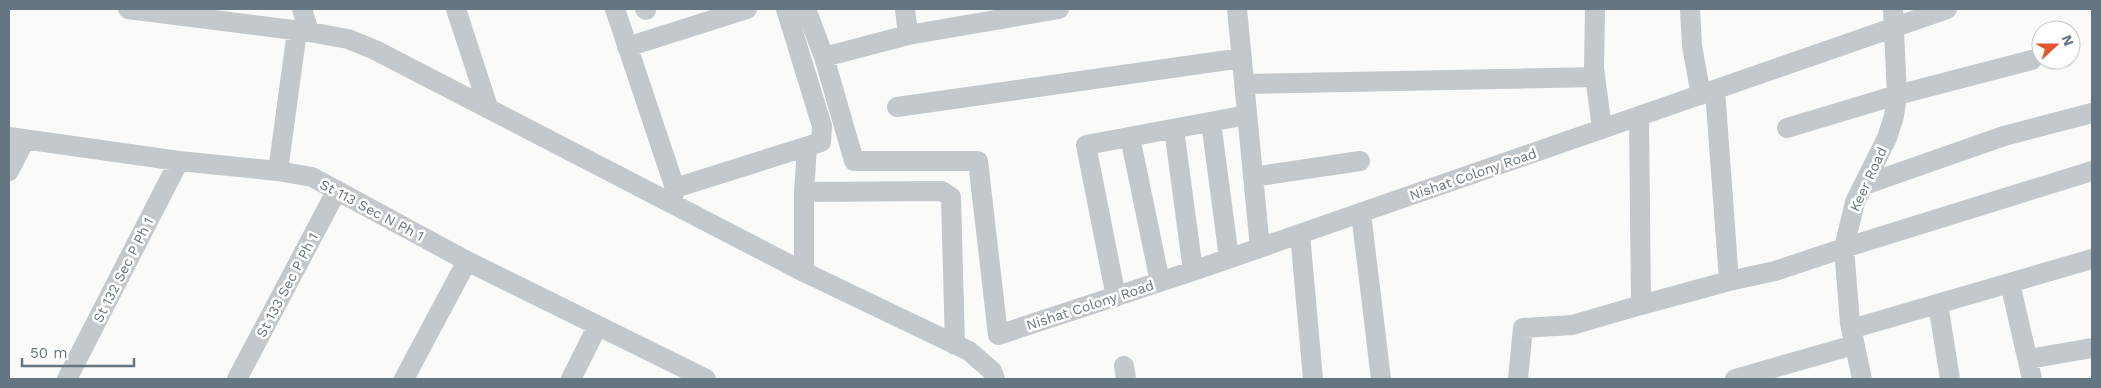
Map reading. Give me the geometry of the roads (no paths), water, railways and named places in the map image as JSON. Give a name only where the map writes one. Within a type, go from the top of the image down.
[{"type":"street","points":[[128,9],[303,31],[348,39],[375,50],[673,196],[804,272],[962,348],[992,371],[995,379]]},
{"type":"street","points":[[278,171],[303,31],[302,9]]},
{"type":"street","points":[[456,9],[488,107]]},
{"type":"street","points":[[614,9],[673,196]]},
{"type":"street","points":[[627,47],[747,9]]},
{"type":"street","points":[[673,196],[821,142],[822,126],[786,9]]},
{"type":"street","points":[[806,9],[824,57],[908,35],[1006,13],[1054,9]]},
{"type":"street","points":[[905,9],[908,35]]},
{"type":"street","points":[[1237,9],[1260,248]]},
{"type":"street","points":[[1595,9],[1595,77],[1602,129]]},
{"type":"street","points":[[1690,9],[1692,46],[1708,93],[1729,281]]},
{"type":"street","name":"Nishat Colony Road","points":[[824,57],[854,161],[978,161],[998,335],[1193,271],[1708,93],[1893,18],[1947,9]]},
{"type":"street","name":"Keer Road","points":[[1862,379],[1853,337],[1844,248],[1855,202],[1887,138],[1894,116],[1897,96],[1893,18]]},
{"type":"street","points":[[897,107],[1242,58]]},
{"type":"street","points":[[1787,128],[2031,60]]},
{"type":"street","points":[[1244,84],[1595,77]]},
{"type":"street","points":[[1864,185],[2004,136],[2092,113]]},
{"type":"street","points":[[1116,297],[1086,144],[1247,115]]},
{"type":"street","points":[[1639,116],[1642,305]]},
{"type":"street","points":[[1211,122],[1230,258]]},
{"type":"street","points":[[1174,129],[1193,271]]},
{"type":"street","points":[[1130,136],[1160,282]]},
{"type":"street","points":[[9,171],[17,138]]},
{"type":"street","name":"St 113 Sec N Ph 1","points":[[17,138],[179,161],[278,171],[312,178],[467,261],[597,327],[706,379]]},
{"type":"street","points":[[804,272],[804,192],[807,147]]},
{"type":"street","name":"St 132 Sec P Ph 1","points":[[67,379],[179,161]]},
{"type":"street","points":[[1253,177],[1360,161]]},
{"type":"street","points":[[1518,379],[1523,328],[1572,325],[1729,281],[1775,271],[2092,171]]},
{"type":"street","name":"St 133 Sec P Ph 1","points":[[237,379],[337,190]]},
{"type":"street","points":[[804,192],[942,191],[951,198],[962,348]]},
{"type":"street","points":[[1361,212],[1381,379]]},
{"type":"street","points":[[1300,234],[1313,379]]},
{"type":"street","points":[[1735,379],[1938,304],[2092,259]]},
{"type":"street","points":[[404,379],[467,261]]},
{"type":"street","points":[[2010,283],[2032,379]]},
{"type":"street","points":[[1938,304],[1950,379]]},
{"type":"street","points":[[571,379],[597,327]]},
{"type":"street","points":[[2028,359],[2092,348]]}]
